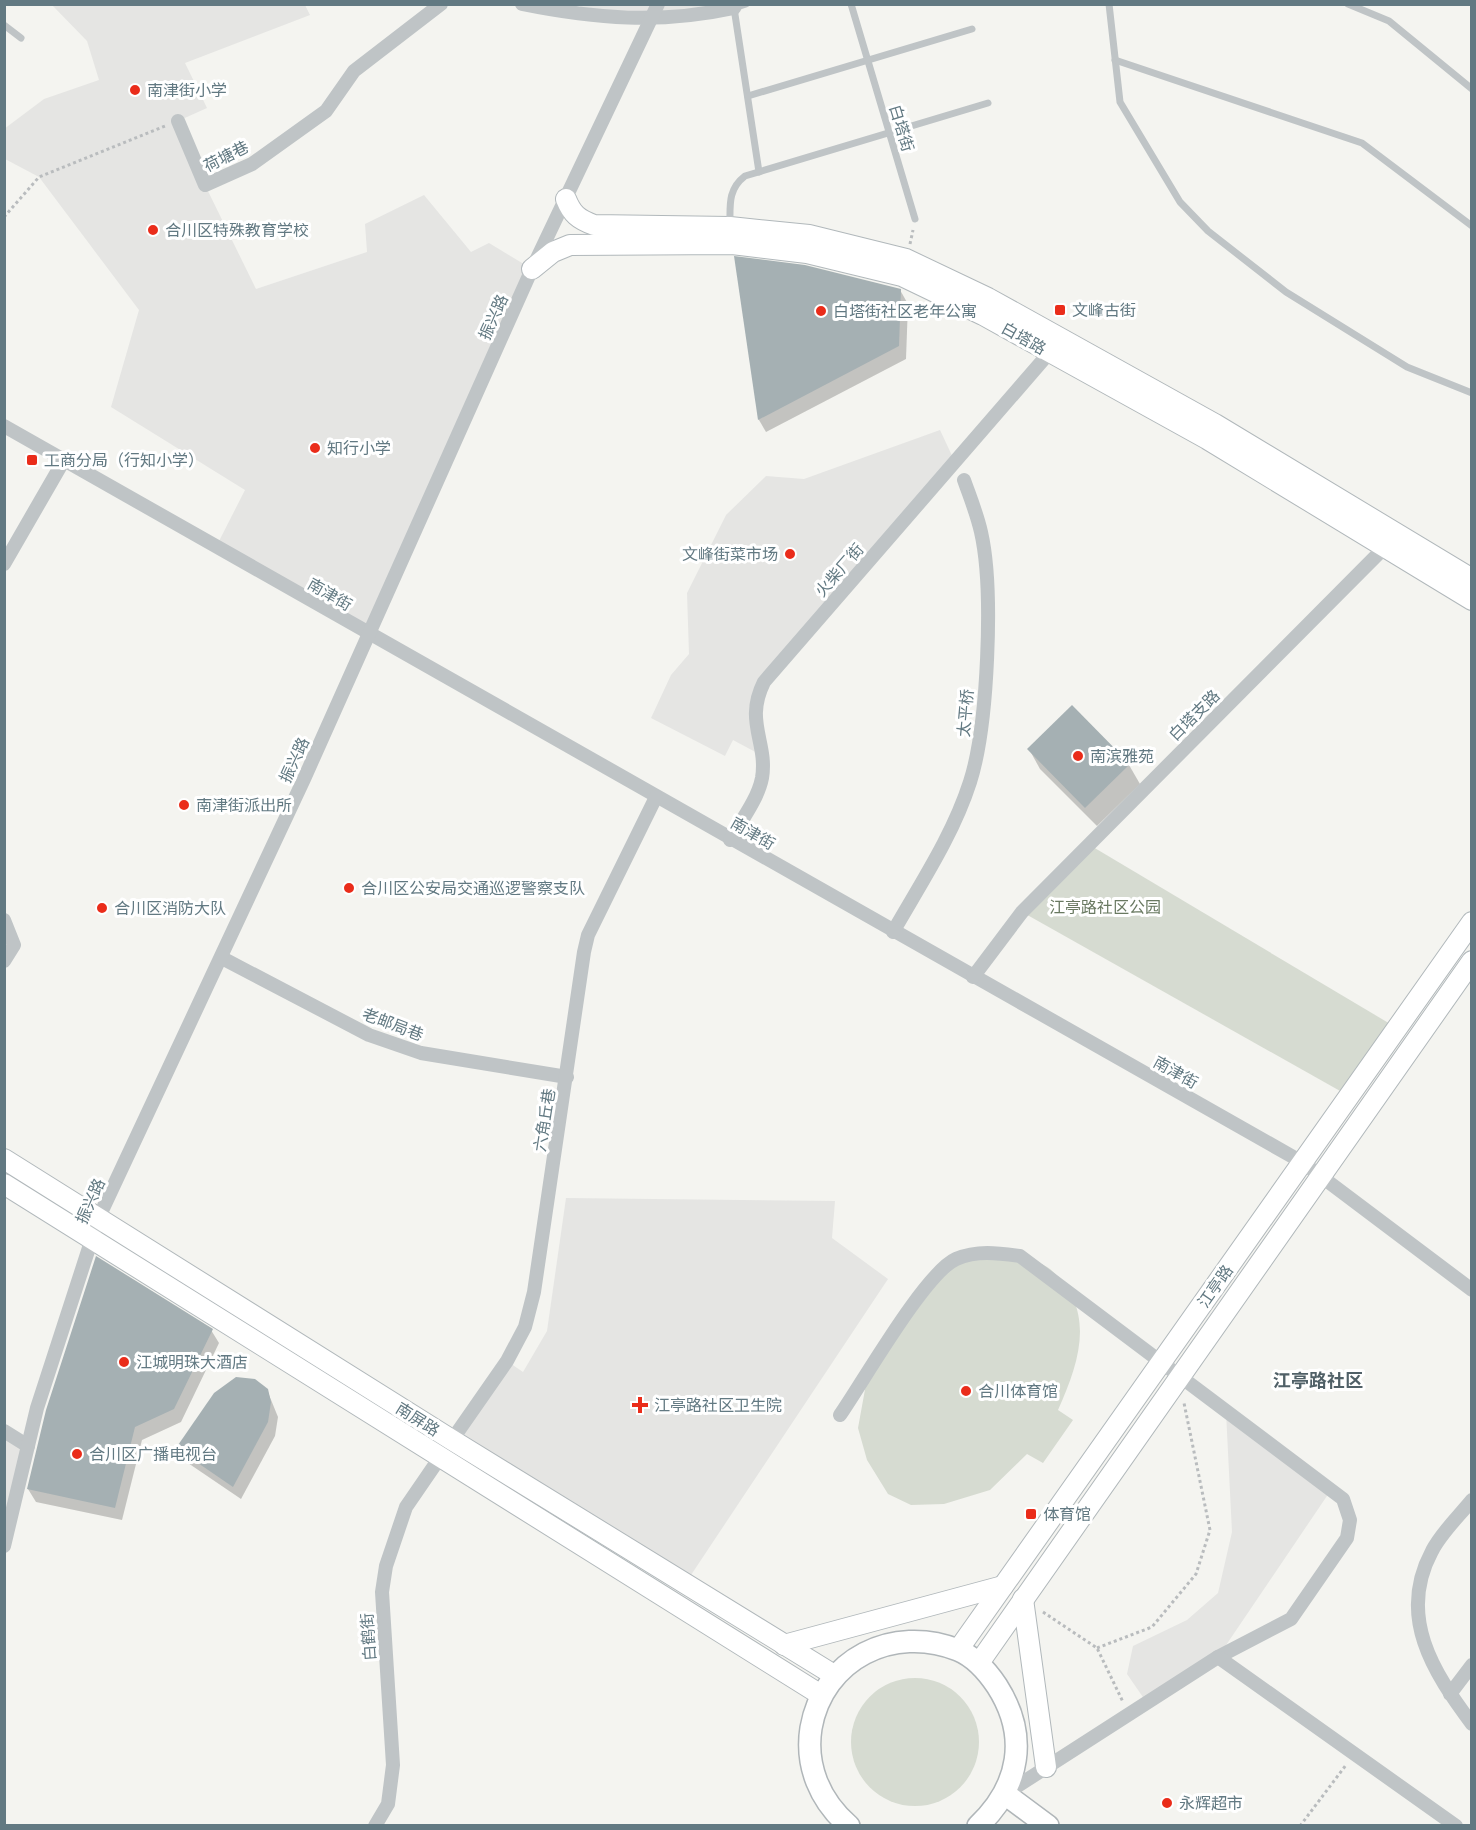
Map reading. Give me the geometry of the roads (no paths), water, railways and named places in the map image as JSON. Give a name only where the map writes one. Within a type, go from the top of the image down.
[{"type":"main road","points":[[849,1826],[836,1814],[820,1792],[812,1767],[809,1741],[821,1695],[834,1675],[848,1662],[873,1649],[905,1642],[938,1644],[958,1650],[979,1663],[1008,1703],[1016,1733],[1015,1764],[1005,1794],[989,1822]]},
{"type":"main road","points":[[1005,1794],[1048,1826]]},
{"type":"street","name":"荷塘巷","points":[[178,121],[205,185],[252,164],[326,111],[354,71],[441,4]]},
{"type":"street","points":[[522,4],[650,20],[696,16],[738,6]]},
{"type":"street","name":"振兴路","points":[[4,1546],[37,1408],[99,1217],[222,958],[532,269],[658,4]]},
{"type":"street","name":"白塔路","points":[[566,199],[571,211],[580,220],[594,225],[730,227],[808,235],[906,259],[988,298],[1215,424],[1391,541],[1472,600]]},
{"type":"street","name":"白塔路","points":[[532,269],[553,252],[570,244],[732,244],[807,253],[902,276],[983,315],[1391,541],[1472,579]]},
{"type":"street","name":"火柴厂街","points":[[730,840],[762,778],[754,719],[758,694],[764,682],[1050,352]]},
{"type":"street","name":"南津街","points":[[4,426],[730,840],[1302,1162],[1472,1290]]},
{"type":"street","points":[[4,564],[64,460]]},
{"type":"street","name":"太平桥","points":[[893,932],[952,829],[971,781],[978,746],[985,671],[987,575],[981,531],[964,480]]},
{"type":"street","name":"白塔支路","points":[[972,977],[1022,912],[1391,541]]},
{"type":"street","name":"六角丘巷","points":[[452,1440],[507,1361],[525,1327],[534,1292],[588,935],[656,797]]},
{"type":"street","points":[[4,920],[14,945],[4,961]]},
{"type":"street","name":"江亭路","points":[[958,1650],[1472,922]]},
{"type":"street","name":"老邮局巷","points":[[222,958],[369,1035],[421,1053],[567,1077]]},
{"type":"street","name":"江亭路","points":[[979,1663],[1472,961]]},
{"type":"street","name":"南屏路","points":[[4,1159],[452,1440],[834,1675]]},
{"type":"street","name":"南屏路","points":[[4,1184],[821,1695]]},
{"type":"street","points":[[840,1415],[927,1285],[955,1260],[988,1252],[1020,1256],[1160,1364],[1343,1499],[1350,1520],[1347,1538],[1291,1619],[1218,1657],[1005,1794]]},
{"type":"street","points":[[4,1431],[28,1446]]},
{"type":"street","name":"白鹤街","points":[[375,1826],[388,1804],[393,1766],[382,1592],[386,1566],[406,1507],[441,1456]]},
{"type":"street","points":[[1472,1500],[1432,1550],[1417,1592],[1419,1631],[1442,1683],[1472,1724]]},
{"type":"street","points":[[784,1645],[1004,1586]]},
{"type":"street","points":[[1023,1599],[1046,1767]]},
{"type":"street","points":[[1218,1657],[1456,1826]]},
{"type":"street","points":[[1450,1694],[1472,1665]]},
{"type":"lane","name":"白塔街","points":[[851,4],[915,219]]},
{"type":"lane","points":[[1109,4],[1120,102],[1180,202],[1208,231],[1286,292],[1407,367],[1472,393]]},
{"type":"lane","points":[[1348,4],[1389,21],[1472,89]]},
{"type":"lane","points":[[738,6],[759,172]]},
{"type":"lane","points":[[4,25],[21,38]]},
{"type":"lane","points":[[748,96],[972,29]]},
{"type":"lane","points":[[1115,60],[1362,143],[1472,226]]},
{"type":"lane","points":[[730,227],[731,195],[735,184],[745,176],[988,103]]},
{"type":"place","name":"南津街小学","points":[[135,90]]},
{"type":"place","name":"合川区特殊教育学校","points":[[153,230]]},
{"type":"place","name":"文峰古街","points":[[1060,310]]},
{"type":"place","name":"白塔街社区老年公寓","points":[[821,311]]},
{"type":"place","name":"知行小学","points":[[315,448]]},
{"type":"place","name":"工商分局（行知小学）","points":[[32,460]]},
{"type":"place","name":"文峰街菜市场","points":[[790,554]]},
{"type":"place","name":"南滨雅苑","points":[[1078,756]]},
{"type":"place","name":"南津街派出所","points":[[184,805]]},
{"type":"place","name":"合川区公安局交通巡逻警察支队","points":[[349,888]]},
{"type":"place","name":"合川区消防大队","points":[[102,908]]},
{"type":"place","name":"江城明珠大酒店","points":[[124,1362]]},
{"type":"place","name":"合川体育馆","points":[[966,1391]]},
{"type":"place","name":"江亭路社区卫生院","points":[[640,1405]]},
{"type":"place","name":"合川区广播电视台","points":[[77,1454]]},
{"type":"place","name":"体育馆","points":[[1031,1514]]},
{"type":"place","name":"永辉超市","points":[[1167,1803]]},
{"type":"district","name":"江亭路社区","points":[[1318,1380]]},
{"type":"park label","name":"江亭路社区公园","points":[[1105,907]]}]
